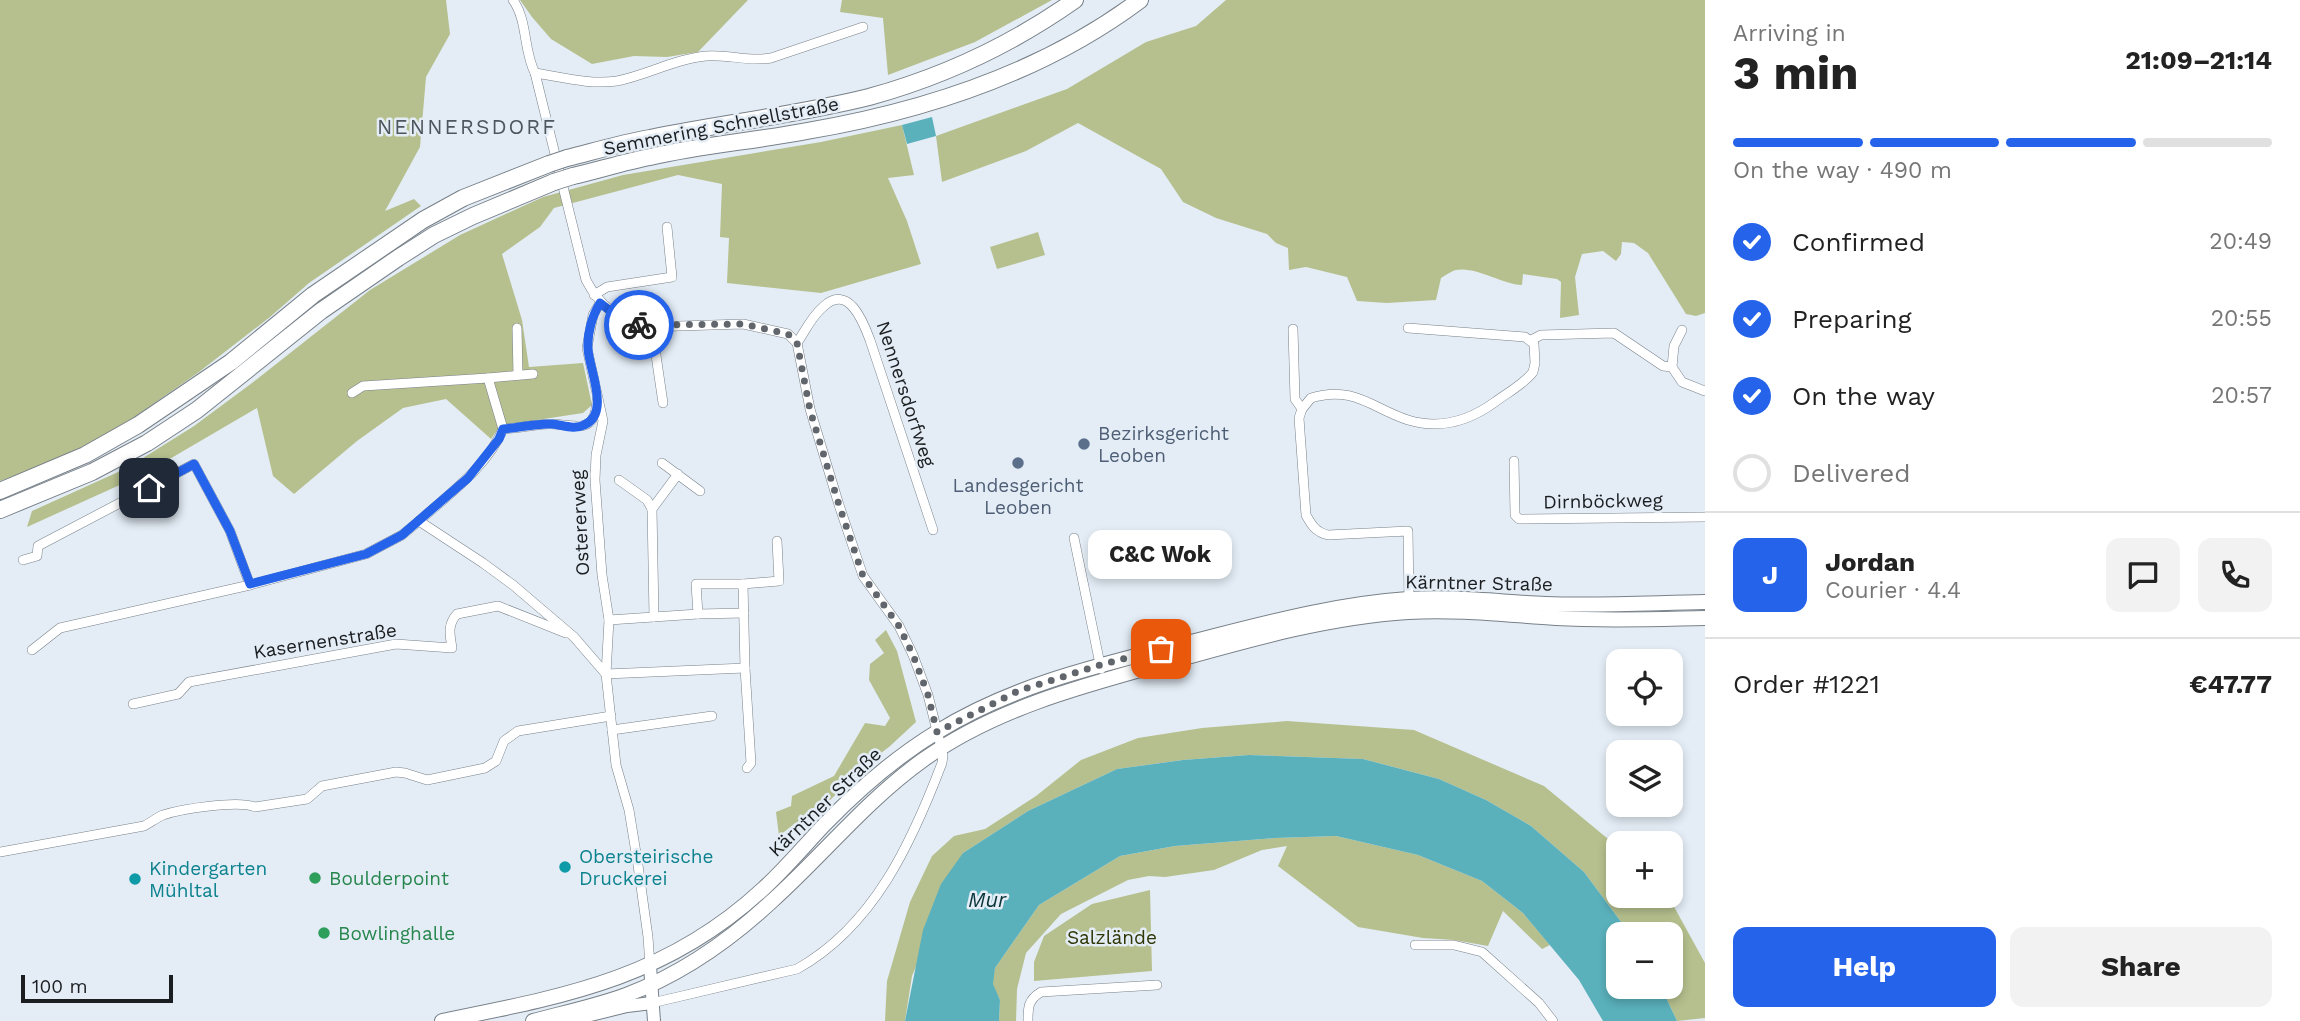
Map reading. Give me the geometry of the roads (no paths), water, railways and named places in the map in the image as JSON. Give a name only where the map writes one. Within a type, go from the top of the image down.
[{"type":"highway","name":"Semmering Schnellstraße","points":[[0,491],[85,454],[138,425],[231,362],[313,295],[424,220],[463,198],[568,158],[649,138],[807,112],[872,96],[940,73],[1005,42],[1075,0]]},
{"type":"highway","name":"Semmering Schnellstraße","points":[[0,510],[92,472],[147,443],[197,410],[321,311],[434,235],[473,216],[554,182],[652,156],[808,131],[878,117],[950,97],[1023,68],[1072,43],[1140,0]]},
{"type":"main road","name":"Kärntner Straße","points":[[442,1021],[587,988],[650,966],[682,949],[748,902],[872,779],[937,732],[1018,691],[1100,665],[1307,613],[1409,599],[1474,599],[1577,605],[1705,602]]},
{"type":"main road","name":"Kärntner Straße","points":[[543,1020],[624,996],[691,963],[772,901],[875,799],[923,760],[1008,713],[1104,681],[1243,642],[1334,621],[1397,613],[1458,611],[1600,619],[1705,618]]},
{"type":"main road","name":"Ostererweg","points":[[650,966],[654,1021]]},
{"type":"main road","points":[[566,1021],[627,1006],[652,1003]]},
{"type":"street","points":[[513,0],[521,15],[530,63],[535,73],[586,280],[595,296],[618,317],[647,327],[743,324],[788,334],[797,343],[810,410],[863,576],[899,626],[913,655],[928,695],[942,748],[942,763],[925,809],[873,902],[846,933],[816,958],[797,969],[652,1003]]},
{"type":"street","points":[[535,73],[590,81],[616,81],[661,66],[707,56],[758,60],[771,58],[863,27]]},
{"type":"street","points":[[595,296],[607,287],[673,277],[667,226]]},
{"type":"street","name":"Ostererweg","points":[[595,296],[587,348],[603,421],[596,455],[601,575],[609,620],[606,674],[616,765],[629,810],[650,966]]},
{"type":"street","name":"Nennersdorfweg","points":[[797,343],[825,304],[844,300],[858,311],[933,530]]},
{"type":"street","points":[[647,327],[653,335],[663,403]]},
{"type":"street","points":[[517,328],[518,375]]},
{"type":"street","points":[[1408,328],[1517,335],[1531,340],[1541,335],[1614,333],[1663,366],[1672,367]]},
{"type":"street","points":[[1293,329],[1295,399],[1301,410]]},
{"type":"street","points":[[1682,330],[1674,346],[1672,367],[1682,382],[1705,391]]},
{"type":"street","points":[[1409,599],[1408,531],[1328,535],[1313,527],[1306,516],[1299,418],[1301,410],[1311,398],[1334,394],[1361,398],[1409,420],[1437,423],[1466,419],[1477,415],[1531,375],[1535,368],[1535,350],[1531,340]]},
{"type":"street","points":[[352,393],[363,386],[533,374]]},
{"type":"street","points":[[32,650],[60,628],[366,554],[402,535],[468,478],[499,439],[503,429],[488,378]]},
{"type":"street","points":[[503,429],[550,424],[582,427],[591,422],[597,411],[597,395]]},
{"type":"street","name":"Dirnböckweg","points":[[1514,461],[1515,515],[1519,519],[1705,517]]},
{"type":"street","points":[[662,463],[700,491]]},
{"type":"street","points":[[23,560],[37,556],[38,546],[194,464],[230,531],[250,584]]},
{"type":"street","points":[[652,509],[678,474]]},
{"type":"street","points":[[619,480],[648,500],[652,509],[654,617]]},
{"type":"street","points":[[419,521],[503,578],[574,637],[606,674],[746,668]]},
{"type":"street","points":[[1074,538],[1104,681]]},
{"type":"street","points":[[698,614],[696,584],[779,581],[777,541]]},
{"type":"street","points":[[743,584],[751,763],[747,768]]},
{"type":"street","name":"Kasernenstraße","points":[[133,704],[178,694],[189,682],[396,644],[452,648],[451,620],[457,614],[498,606],[574,637]]},
{"type":"street","points":[[609,620],[744,613]]},
{"type":"street","points":[[0,852],[144,826],[163,815],[227,804],[255,807],[307,799],[323,786],[396,772],[427,780],[485,768],[496,761],[504,741],[519,731],[611,716]]},
{"type":"street","points":[[612,730],[712,716]]},
{"type":"street","points":[[1415,945],[1454,945],[1482,952],[1539,1003],[1553,1021]]},
{"type":"street","points":[[1028,1021],[1029,1004],[1033,997],[1041,992],[1157,985]]},
{"type":"water","points":[[932,117],[936,136],[907,144],[902,125]]},
{"type":"water","name":"Mur","points":[[1249,755],[1363,759],[1439,779],[1486,800],[1531,826],[1584,872],[1606,902],[1606,908],[1611,908],[1621,922],[1606,922],[1606,999],[1667,999],[1677,1021],[1603,1021],[1579,980],[1523,913],[1482,881],[1418,855],[1336,836],[1175,846],[1120,856],[1039,905],[995,968],[993,984],[1000,1000],[999,1021],[905,1021],[923,930],[941,884],[963,853],[1028,811],[1117,769]]},
{"type":"place","name":"Bezirksgericht Leoben","points":[[1084,444]]},
{"type":"place","name":"Landesgericht Leoben","points":[[1018,463]]},
{"type":"place","name":"C&C Wok","points":[[1161,649]]},
{"type":"place","name":"Obersteirische Druckerei","points":[[565,867]]},
{"type":"place","name":"Boulderpoint","points":[[315,878]]},
{"type":"place","name":"Kindergarten Mühltal","points":[[135,879]]},
{"type":"place","name":"Bowlinghalle","points":[[324,933]]},
{"type":"district","name":"NENNERSDORF","points":[[467,126]]},
{"type":"park label","name":"Salzlände","points":[[1112,937]]}]
